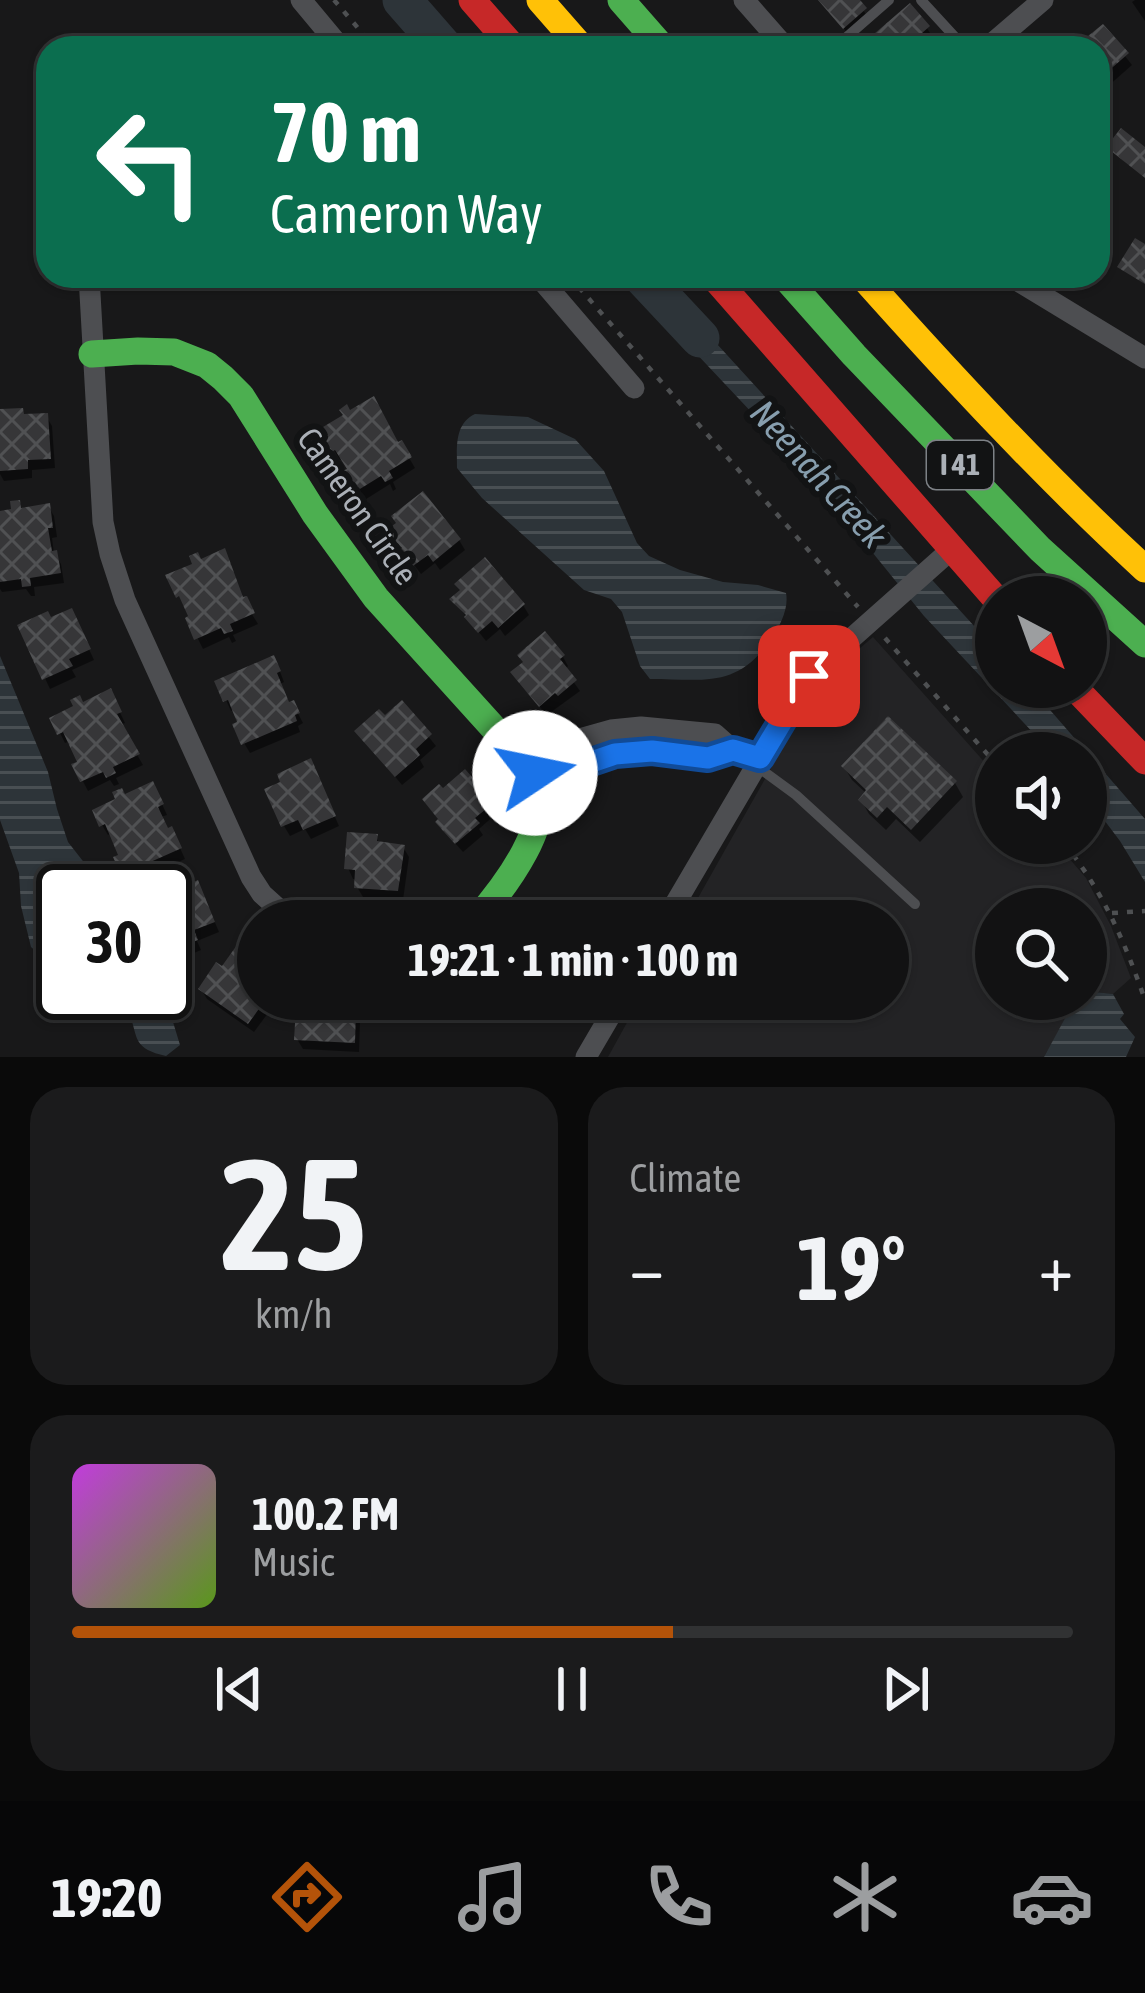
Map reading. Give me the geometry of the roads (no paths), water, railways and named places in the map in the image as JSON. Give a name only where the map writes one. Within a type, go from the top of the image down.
[{"type":"main road","points":[[472,0],[504,36]]},
{"type":"main road","points":[[540,0],[572,36]]},
{"type":"main road","points":[[621,0],[652,36]]},
{"type":"main road","points":[[723,288],[944,557],[975,582]]},
{"type":"main road","name":"I 41","points":[[795,288],[1040,549],[1145,644]]},
{"type":"main road","name":"I 41","points":[[873,288],[978,406],[1145,569]]},
{"type":"main road","name":"Cameron Circle","points":[[92,354],[182,352],[224,377],[242,396],[362,581],[535,773]]},
{"type":"main road","points":[[1094,708],[1145,761]]},
{"type":"main road","points":[[492,900],[538,817],[541,794],[535,773]]},
{"type":"street","points":[[301,0],[331,36]]},
{"type":"street","points":[[1001,36],[1042,0]]},
{"type":"street","points":[[752,3],[777,36]]},
{"type":"street","points":[[89,288],[110,554],[124,600],[251,877],[269,900]]},
{"type":"street","points":[[548,288],[634,388]]},
{"type":"street","points":[[1030,288],[1145,358]]},
{"type":"street","points":[[677,900],[809,676],[944,557]]},
{"type":"street","points":[[535,773],[555,749],[578,739],[641,727],[715,734],[733,750],[758,761]]},
{"type":"street","points":[[586,1057],[608,1020]]},
{"type":"lane","points":[[847,36],[889,0]]},
{"type":"lane","points":[[920,0],[954,36]]},
{"type":"lane","points":[[758,761],[915,904]]},
{"type":"water","points":[[665,300],[685,309],[975,627],[975,671],[924,616],[804,468],[659,314]]},
{"type":"water","points":[[475,414],[528,417],[575,439],[604,471],[637,543],[649,556],[723,582],[786,593],[781,622],[772,638],[733,673],[718,678],[650,679],[640,666],[622,612],[611,599],[584,590],[482,498],[457,468],[460,430]]},
{"type":"water","points":[[0,656],[48,772],[68,842],[85,864],[36,864],[36,951],[21,906],[19,873],[0,820]]},
{"type":"water","points":[[1010,708],[1048,708],[1069,732],[1032,732]]},
{"type":"water","points":[[1107,775],[1145,819],[1145,882],[1107,824]]},
{"type":"water","points":[[1107,993],[1113,994],[1124,1014],[1120,1019],[1135,1037],[1126,1057],[1044,1057],[1064,1020],[1107,1020]]},
{"type":"water","points":[[131,1020],[172,1020],[180,1045],[166,1056],[141,1045]]},
{"type":"waterway","name":"Neenah Creek","points":[[402,0],[434,36]]},
{"type":"waterway","name":"Neenah Creek","points":[[653,288],[700,338]]}]
